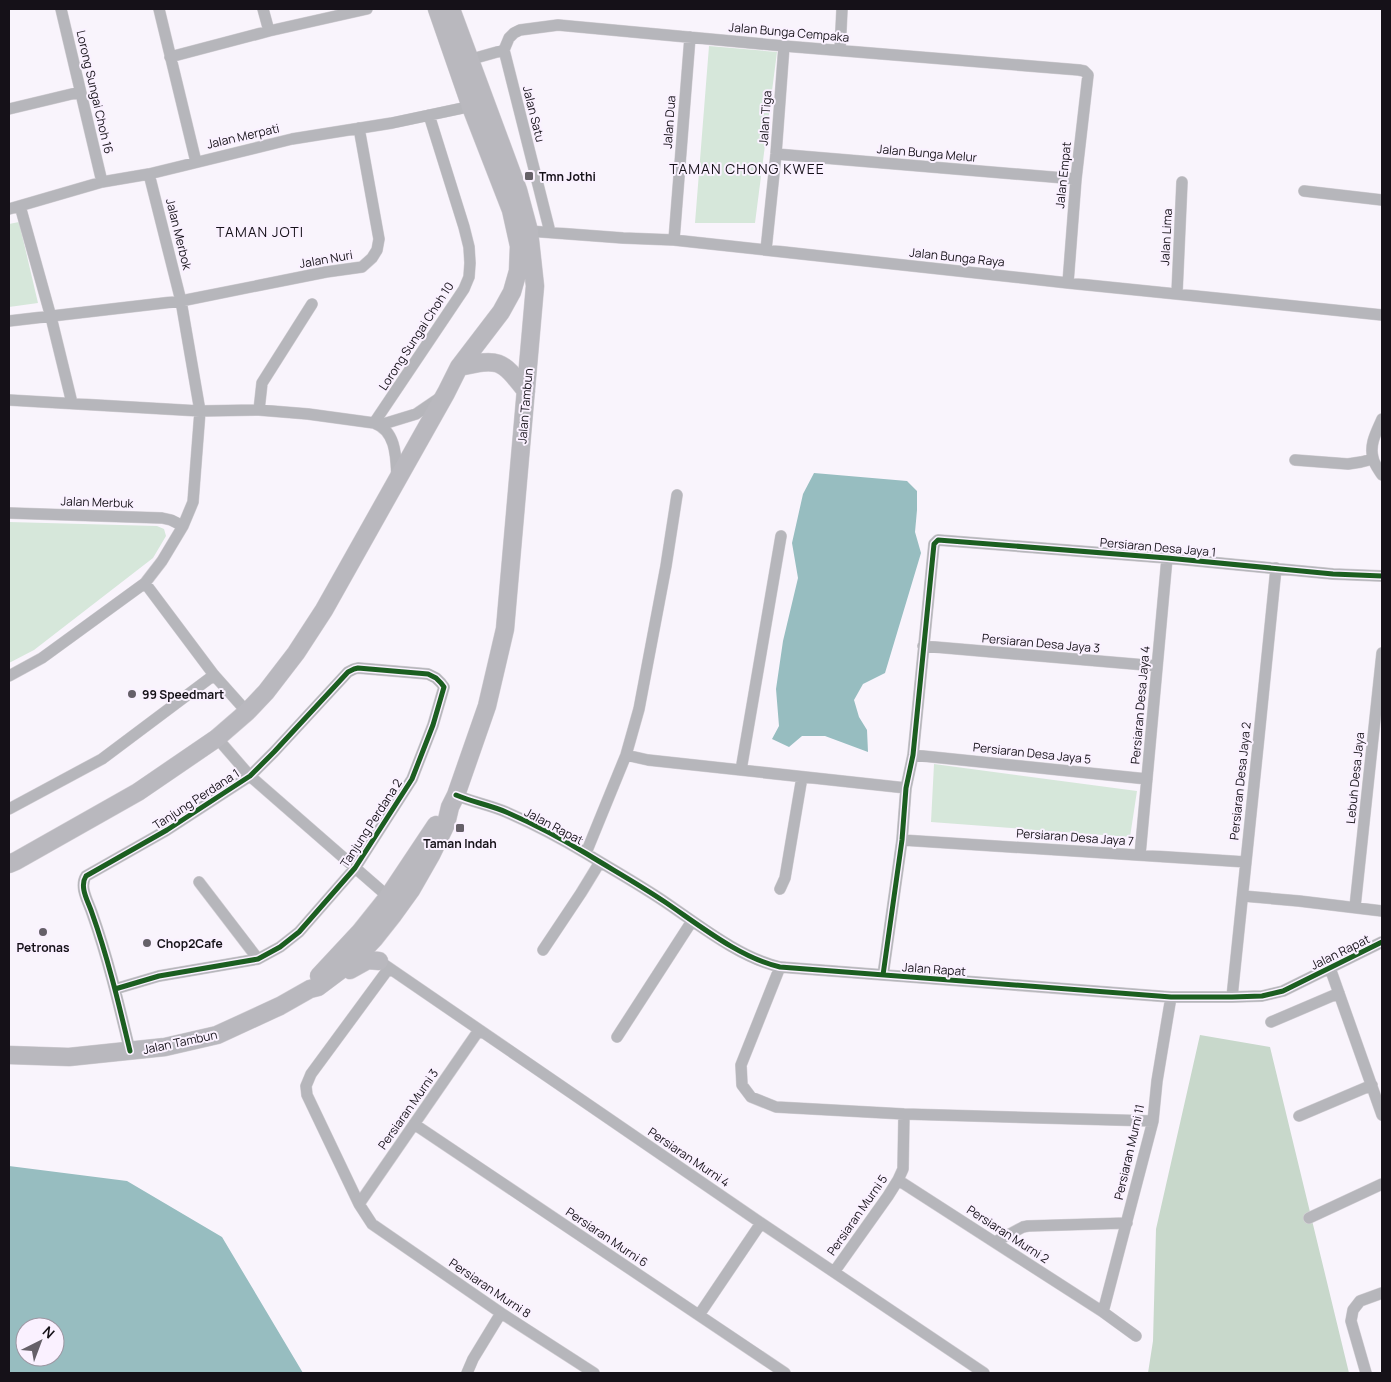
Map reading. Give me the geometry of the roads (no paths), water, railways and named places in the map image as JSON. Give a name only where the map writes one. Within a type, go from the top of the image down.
[{"type":"main road","name":"Jalan Tambun","points":[[437,9],[464,62]]},
{"type":"main road","name":"Jalan Tambun","points":[[9,864],[138,792],[217,738],[247,712],[266,692],[296,653],[324,610],[459,367],[501,312],[512,292],[518,271],[519,246],[511,210],[464,62],[452,9]]},
{"type":"main road","name":"Jalan Tambun","points":[[9,1055],[69,1057],[165,1047],[216,1035],[280,1006],[317,986],[354,960],[374,939],[393,906],[410,890],[431,855],[446,824],[487,706],[505,629],[535,286],[529,231],[518,190],[479,105]]},
{"type":"main road","points":[[459,367],[484,361],[498,362],[510,371],[526,391]]},
{"type":"main road","points":[[384,965],[375,954],[375,950],[393,906]]},
{"type":"main road","points":[[317,986],[337,978],[364,961],[371,959],[384,965]]},
{"type":"street","name":"Lorong Sungai Choh 16","points":[[61,9],[102,182]]},
{"type":"street","points":[[159,9],[196,162]]},
{"type":"street","points":[[263,9],[269,31]]},
{"type":"street","points":[[170,57],[269,31],[367,9]]},
{"type":"street","points":[[840,50],[842,9]]},
{"type":"street","name":"Jalan Bunga Cempaka","points":[[504,50],[509,38],[520,30],[558,25],[1084,71]]},
{"type":"street","name":"Jalan Dua","points":[[674,240],[690,37]]},
{"type":"street","name":"Jalan Tiga","points":[[766,250],[776,154],[784,46]]},
{"type":"street","points":[[464,62],[504,50]]},
{"type":"street","name":"Jalan Satu","points":[[504,50],[550,232]]},
{"type":"street","name":"Jalan Empat","points":[[1068,283],[1076,179],[1088,75],[1084,71]]},
{"type":"street","points":[[9,109],[80,92]]},
{"type":"street","name":"Jalan Merpati","points":[[15,208],[102,182],[148,174],[292,139],[479,105]]},
{"type":"street","name":"Lorong Sungai Choh 10","points":[[377,424],[464,289],[469,277],[470,263],[464,227],[429,115]]},
{"type":"street","name":"Jalan Nuri","points":[[9,321],[181,301],[326,272],[362,267],[372,258],[377,250],[379,239],[359,128]]},
{"type":"street","name":"Jalan Bunga Melur","points":[[776,154],[1076,179]]},
{"type":"street","name":"Jalan Merbok","points":[[145,583],[162,562],[183,526],[193,502],[200,412],[181,301],[148,174]]},
{"type":"street","name":"Jalan Lima","points":[[1177,293],[1182,182]]},
{"type":"street","points":[[1304,191],[1382,200]]},
{"type":"street","points":[[15,208],[51,317],[72,403]]},
{"type":"street","name":"Jalan Bunga Raya","points":[[529,231],[674,240],[1382,315]]},
{"type":"street","points":[[259,410],[262,382],[312,304]]},
{"type":"street","points":[[9,400],[200,412],[259,410],[308,414],[377,424],[416,414],[446,393]]},
{"type":"street","points":[[1382,419],[1373,442],[1373,458],[1382,476]]},
{"type":"street","points":[[377,424],[389,435],[394,443],[397,480]]},
{"type":"street","points":[[1295,460],[1348,464],[1373,458]]},
{"type":"street","points":[[586,853],[626,755],[641,700],[677,495]]},
{"type":"street","name":"Jalan Merbuk","points":[[9,513],[162,518],[183,526]]},
{"type":"street","points":[[741,770],[781,536]]},
{"type":"street","name":"Persiaran Desa Jaya 1","points":[[923,646],[934,544],[940,539],[1333,574],[1382,576]]},
{"type":"street","name":"Persiaran Desa Jaya 4","points":[[1140,855],[1167,558]]},
{"type":"street","name":"Persiaran Desa Jaya 2","points":[[1232,997],[1276,568]]},
{"type":"street","points":[[9,676],[42,658],[145,583],[214,675],[247,712]]},
{"type":"street","points":[[883,975],[902,840],[906,788],[913,755],[923,646]]},
{"type":"street","name":"Persiaran Desa Jaya 3","points":[[923,646],[1157,666]]},
{"type":"street","name":"Lebuh Desa Jaya","points":[[1355,907],[1382,653]]},
{"type":"street","name":"Tanjung Perdana 1","points":[[115,990],[100,934],[84,890],[83,882],[86,876],[167,830],[250,776],[348,672],[358,668],[400,671]]},
{"type":"street","name":"Tanjung Perdana 2","points":[[115,990],[159,976],[258,959],[280,947],[299,932],[355,868],[412,779],[434,725],[444,687],[442,683],[428,674],[400,671]]},
{"type":"street","points":[[9,809],[102,759],[214,675]]},
{"type":"street","points":[[217,738],[250,776],[355,868],[393,906]]},
{"type":"street","points":[[626,755],[648,760],[906,788]]},
{"type":"street","name":"Persiaran Desa Jaya 5","points":[[913,755],[1147,779]]},
{"type":"street","points":[[780,889],[785,878],[802,777]]},
{"type":"street","name":"Jalan Rapat","points":[[453,801],[505,812],[586,853],[750,957],[768,965],[780,967],[1172,997],[1262,996],[1283,991],[1382,942]]},
{"type":"street","name":"Persiaran Desa Jaya 7","points":[[902,840],[1246,862]]},
{"type":"street","points":[[543,950],[600,862]]},
{"type":"street","points":[[199,882],[258,959]]},
{"type":"street","points":[[1243,896],[1382,910]]},
{"type":"street","points":[[617,1037],[692,921]]},
{"type":"street","points":[[359,1204],[306,1095],[306,1086],[311,1074],[384,965]]},
{"type":"street","name":"Persiaran Murni 4","points":[[384,965],[984,1373]]},
{"type":"street","points":[[780,967],[741,1065],[742,1085],[751,1097],[776,1107],[904,1114],[1152,1121]]},
{"type":"street","points":[[1330,968],[1382,1115]]},
{"type":"street","points":[[115,990],[130,1051]]},
{"type":"street","points":[[1271,1022],[1339,993]]},
{"type":"street","name":"Persiaran Murni 11","points":[[1103,1312],[1152,1121],[1172,997]]},
{"type":"street","name":"Persiaran Murni 3","points":[[359,1204],[479,1030]]},
{"type":"street","points":[[1299,1116],[1372,1084]]},
{"type":"street","name":"Persiaran Murni 5","points":[[834,1272],[898,1180],[902,1169],[904,1114]]},
{"type":"street","name":"Persiaran Murni 6","points":[[414,1124],[785,1373]]},
{"type":"street","name":"Persiaran Murni 2","points":[[898,1180],[1103,1312],[1136,1336]]},
{"type":"street","points":[[1309,1218],[1382,1184]]},
{"type":"street","name":"Persiaran Murni 8","points":[[359,1204],[372,1224],[501,1313],[594,1373]]},
{"type":"street","points":[[699,1315],[761,1223]]},
{"type":"street","points":[[995,1242],[1028,1226],[1127,1223]]},
{"type":"street","points":[[1366,1373],[1351,1321],[1353,1310],[1360,1301],[1382,1293]]},
{"type":"street","points":[[467,1373],[473,1359],[501,1313]]},
{"type":"water","points":[[814,473],[907,481],[917,491],[915,532],[921,553],[885,673],[863,684],[854,700],[859,717],[867,730],[868,752],[825,736],[802,736],[789,747],[772,739],[779,726],[776,689],[783,641],[798,578],[792,543],[803,494]]},
{"type":"water","points":[[9,1166],[127,1181],[222,1237],[303,1373],[9,1373]]},
{"type":"place","name":"Tmn Jothi","points":[[529,176]]},
{"type":"place","name":"99 Speedmart","points":[[132,694]]},
{"type":"place","name":"Taman Indah","points":[[460,828]]},
{"type":"place","name":"Petronas","points":[[43,932]]},
{"type":"place","name":"Chop2Cafe","points":[[147,943]]},
{"type":"district","name":"TAMAN CHONG KWEE","points":[[747,168]]},
{"type":"district","name":"TAMAN JOTI","points":[[260,231]]}]
